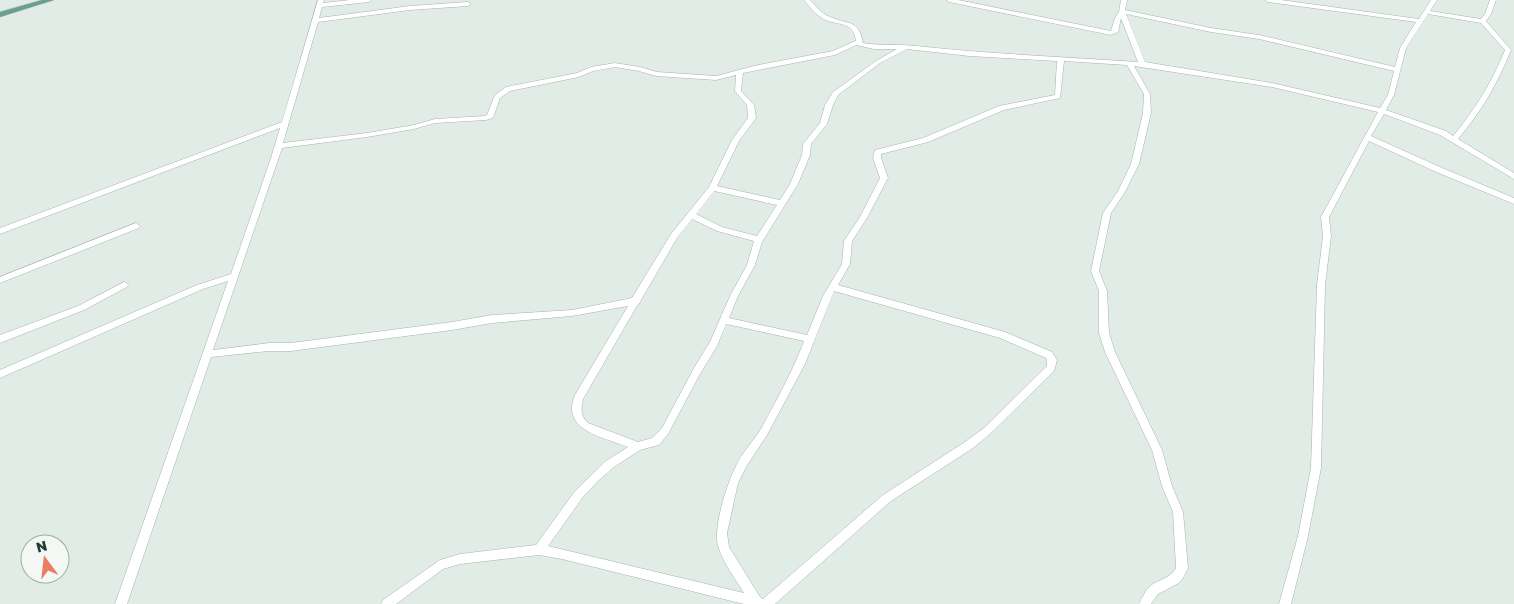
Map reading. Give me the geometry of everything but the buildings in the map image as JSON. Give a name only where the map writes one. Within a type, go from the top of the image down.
[{"type":"main road","points":[[0,15],[50,0]]},
{"type":"street","points":[[120,604],[279,146],[320,2],[369,0]]},
{"type":"street","points":[[807,0],[824,16],[849,22],[854,27],[860,44]]},
{"type":"street","points":[[948,0],[1111,33],[1115,32],[1124,0]]},
{"type":"street","points":[[1268,0],[1420,21]]},
{"type":"street","points":[[1285,604],[1304,536],[1316,468],[1321,285],[1327,236],[1325,217],[1391,96],[1403,48],[1434,0]]},
{"type":"street","points":[[1483,21],[1488,14],[1493,0]]},
{"type":"street","points":[[315,20],[410,8],[468,4]]},
{"type":"street","points":[[1122,12],[1142,64]]},
{"type":"street","points":[[1122,12],[1212,30],[1259,37],[1397,70]]},
{"type":"street","points":[[1426,12],[1483,21],[1508,50],[1474,117],[1454,139]]},
{"type":"street","points":[[279,146],[367,135],[414,127],[435,121],[486,118],[490,116],[497,97],[508,89],[607,66],[625,66],[656,74],[708,78],[725,77],[740,72],[835,53],[850,44],[860,44],[874,47],[906,47],[969,54],[1142,64],[1272,85],[1382,111],[1454,139],[1514,176]]},
{"type":"street","points":[[538,550],[579,494],[594,478],[610,464],[638,446],[654,442],[665,432],[714,343],[734,296],[751,265],[765,230],[775,218],[799,175],[806,155],[807,144],[823,124],[835,94],[878,62],[906,47]]},
{"type":"street","points":[[762,603],[729,558],[724,547],[722,533],[733,483],[742,464],[764,432],[788,388],[811,339],[832,287],[846,264],[848,241],[863,218],[884,178],[877,158],[878,152],[925,140],[1002,108],[1058,96],[1060,59]]},
{"type":"street","points":[[1130,64],[1147,94],[1147,113],[1135,164],[1108,213],[1095,268],[1103,291],[1104,333],[1110,352],[1157,450],[1167,486],[1178,512],[1182,568],[1180,575],[1153,589],[1145,604]]},
{"type":"street","points":[[638,446],[585,426],[578,420],[576,414],[578,398],[674,236],[712,188],[736,140],[752,118],[750,106],[738,91],[740,72]]},
{"type":"street","points":[[0,231],[286,123]]},
{"type":"street","points":[[1367,137],[1514,201]]},
{"type":"street","points":[[712,188],[782,203]]},
{"type":"street","points":[[690,215],[720,229],[760,240]]},
{"type":"street","points":[[0,280],[136,226]]},
{"type":"street","points":[[0,374],[200,287],[235,276]]},
{"type":"street","points":[[0,339],[81,308],[124,285]]},
{"type":"street","points":[[762,603],[826,554],[880,504],[969,446],[987,431],[1051,368],[1052,364],[1049,355],[1042,350],[1002,335],[832,287]]},
{"type":"street","points":[[208,354],[291,346],[452,326],[492,319],[572,313],[637,301]]},
{"type":"street","points":[[724,320],[811,339]]},
{"type":"street","points":[[387,604],[440,565],[460,559],[538,550],[562,554],[762,603]]}]
